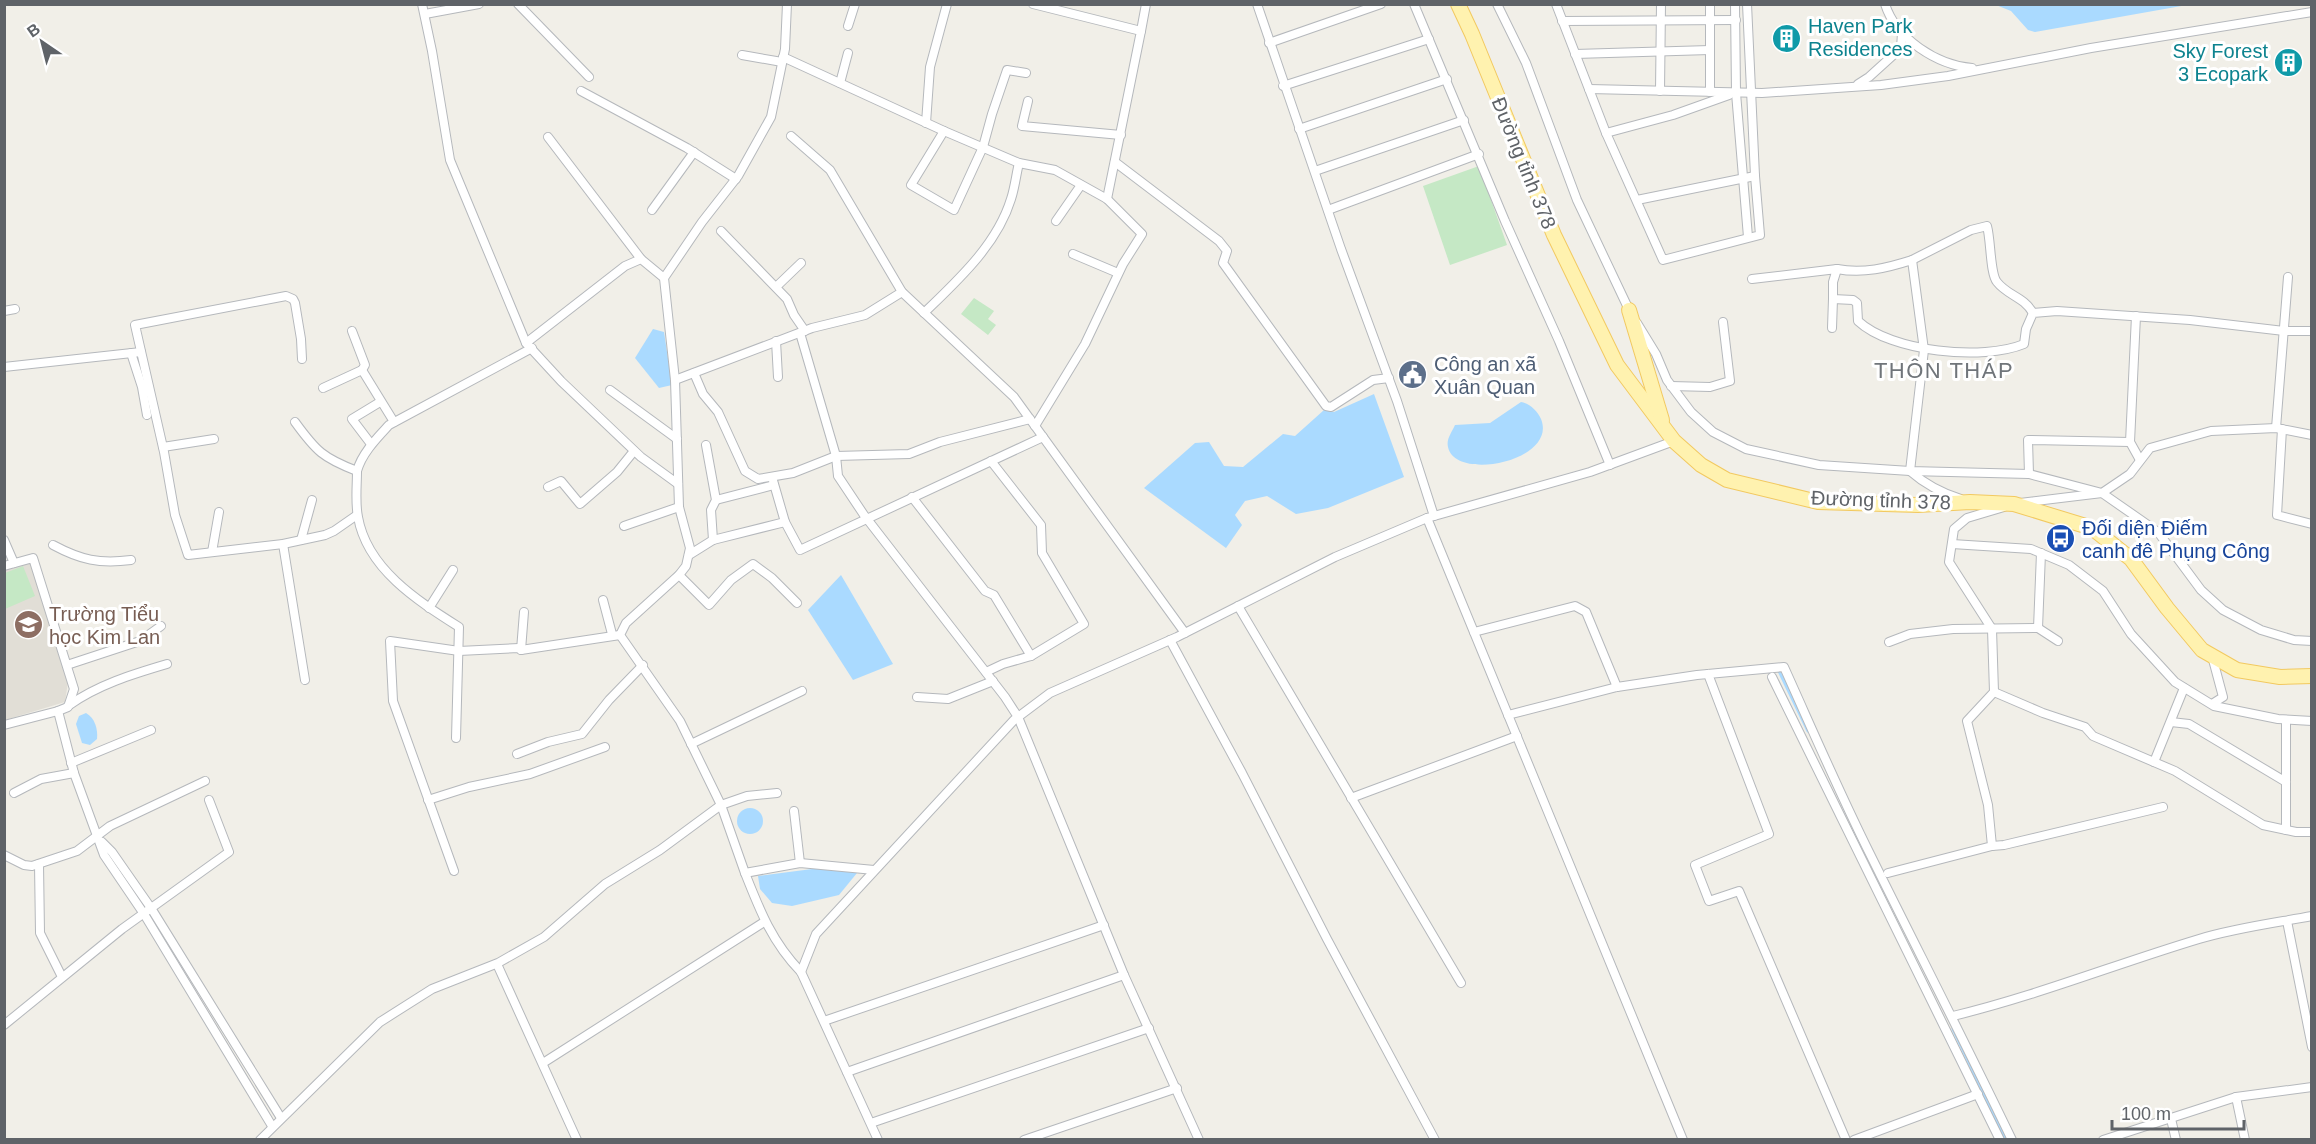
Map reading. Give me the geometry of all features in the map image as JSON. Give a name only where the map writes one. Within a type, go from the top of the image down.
[{"type":"main road","name":"Đường tỉnh 378","points":[[1458,4],[1554,235],[1617,365],[1674,441],[1701,465],[1727,480],[1818,502],[1918,505],[1970,502],[2014,504],[2092,528],[2130,559],[2202,650],[2237,670],[2280,677],[2312,676]]},
{"type":"main road","points":[[1629,310],[1665,429]]},
{"type":"street","points":[[422,4],[450,160],[529,346],[561,381],[634,451],[678,484]]},
{"type":"street","points":[[425,15],[479,4]]},
{"type":"street","points":[[518,4],[589,77]]},
{"type":"street","points":[[454,871],[393,701],[390,641],[459,651],[519,648],[521,650],[616,634],[686,566],[690,548],[679,507],[675,380],[664,278],[702,222],[736,179],[771,117],[782,60],[787,4]]},
{"type":"street","points":[[848,26],[855,4]]},
{"type":"street","points":[[926,123],[930,67],[947,4]]},
{"type":"street","points":[[1033,4],[1141,32]]},
{"type":"street","points":[[1107,199],[1146,4]]},
{"type":"street","points":[[1257,4],[1283,86],[1389,378],[1431,518],[1474,632],[1683,1140]]},
{"type":"street","points":[[1269,43],[1381,4]]},
{"type":"street","points":[[1414,4],[1610,465]]},
{"type":"street","points":[[1497,4],[1526,63],[1577,200],[1629,310],[1656,354],[1671,386],[1691,412],[1713,432],[1746,449],[1819,465],[1910,471],[2029,474],[2102,493],[2158,532],[2200,590],[2223,610],[2261,630],[2294,640],[2312,641]]},
{"type":"street","points":[[1556,4],[1606,133],[1664,260],[1760,235],[1750,92],[1748,4]]},
{"type":"street","points":[[1660,91],[1661,4]]},
{"type":"street","points":[[1710,4],[1710,92]]},
{"type":"street","points":[[1735,4],[1736,93],[1748,237]]},
{"type":"street","points":[[1885,4],[1902,33],[1926,53],[1942,62],[1984,69]]},
{"type":"street","points":[[1589,89],[1736,93],[1912,81],[2091,48],[2312,12]]},
{"type":"street","points":[[1562,21],[1736,20]]},
{"type":"street","points":[[1852,86],[1869,77],[1901,48],[1902,33]]},
{"type":"street","points":[[1283,86],[1429,39]]},
{"type":"street","points":[[1575,54],[1710,50]]},
{"type":"street","points":[[840,83],[848,53]]},
{"type":"street","points":[[716,500],[836,456],[909,454],[940,442],[1033,422],[1085,345],[1118,273],[1142,234],[1107,199],[1055,170],[1019,163],[840,83],[782,60],[742,55]]},
{"type":"street","points":[[944,131],[912,184],[954,210],[983,147],[1007,70],[1026,73]]},
{"type":"street","points":[[1299,129],[1447,79]]},
{"type":"street","points":[[581,91],[694,152],[736,179]]},
{"type":"street","points":[[1606,133],[1672,115],[1736,93]]},
{"type":"street","points":[[1028,101],[1022,126],[1121,135]]},
{"type":"street","points":[[1315,171],[1464,120]]},
{"type":"street","points":[[791,136],[830,170],[902,292],[1014,397],[1185,633]]},
{"type":"street","points":[[548,137],[641,259],[664,278]]},
{"type":"street","points":[[652,210],[694,152]]},
{"type":"street","points":[[1328,210],[1479,154]]},
{"type":"street","points":[[1115,162],[1219,241],[1227,251],[1223,263],[1326,406],[1331,407],[1373,380],[1389,378]]},
{"type":"street","points":[[924,313],[962,277],[990,240],[1011,200],[1019,163]]},
{"type":"street","points":[[1637,200],[1755,176]]},
{"type":"street","points":[[1056,221],[1081,185]]},
{"type":"street","points":[[1752,279],[1837,269],[1852,272],[1882,269],[1912,260],[1971,230],[1987,226],[1993,261],[1991,272],[1996,282],[2005,290],[2027,302],[2033,313]]},
{"type":"street","points":[[721,231],[787,299],[802,332],[836,456],[838,476],[867,518],[993,681],[1018,717],[1092,892],[1124,975],[1199,1140]]},
{"type":"street","points":[[1073,254],[1118,273]]},
{"type":"street","points":[[456,738],[459,627],[419,602],[386,571],[367,543],[357,515],[359,464],[371,444],[394,422],[529,346],[625,266],[641,259]]},
{"type":"street","points":[[1910,471],[1924,350],[1912,260]]},
{"type":"street","points":[[776,287],[801,263]]},
{"type":"street","points":[[1832,328],[1833,282],[1837,269]]},
{"type":"street","points":[[2288,277],[2279,428],[2277,515],[2312,524]]},
{"type":"street","points":[[675,380],[802,332],[865,315],[902,292]]},
{"type":"street","points":[[302,359],[295,303],[293,299],[286,296],[135,325],[163,447],[175,515],[188,555],[301,540],[334,531],[357,515]]},
{"type":"street","points":[[1833,299],[1853,300],[1857,303],[1858,321],[1870,331],[1924,350],[1956,352],[2012,349],[2024,344],[2026,329],[2033,313]]},
{"type":"street","points":[[4,311],[15,309]]},
{"type":"street","points":[[2033,313],[2057,310],[2284,331],[2312,331]]},
{"type":"street","points":[[2136,316],[2130,442],[2140,460]]},
{"type":"street","points":[[1671,386],[1710,387],[1730,381],[1723,322]]},
{"type":"street","points":[[323,388],[362,370],[365,365],[352,331]]},
{"type":"street","points":[[776,341],[778,377]]},
{"type":"street","points":[[4,367],[141,352]]},
{"type":"street","points":[[131,353],[142,387],[147,416]]},
{"type":"street","points":[[362,370],[394,422]]},
{"type":"street","points":[[694,373],[703,394],[718,412],[745,471],[758,479],[773,481]]},
{"type":"street","points":[[610,390],[676,440]]},
{"type":"street","points":[[371,444],[352,419],[380,402]]},
{"type":"street","points":[[295,422],[323,455],[331,461],[357,471]]},
{"type":"street","points":[[1992,846],[1988,805],[1967,721],[1994,692],[1992,629],[1949,562],[1954,529],[1967,518],[2014,504],[2102,493],[2130,474],[2150,448],[2211,431],[2279,428],[2312,435]]},
{"type":"street","points":[[773,481],[785,522],[800,550],[1044,437]]},
{"type":"street","points":[[163,447],[214,439]]},
{"type":"street","points":[[2029,474],[2028,440],[2130,442]]},
{"type":"street","points":[[801,972],[816,934],[1018,717],[1050,693],[1185,633],[1335,557],[1431,518],[1610,465],[1674,441]]},
{"type":"street","points":[[706,445],[716,500],[711,510],[713,540]]},
{"type":"street","points":[[548,487],[561,481],[580,504],[617,472],[634,451]]},
{"type":"street","points":[[986,672],[1030,656],[1084,624],[1042,553],[1041,525],[992,461]]},
{"type":"street","points":[[1910,471],[1923,483],[1940,493],[1970,502]]},
{"type":"street","points":[[912,497],[985,591],[994,595],[1030,656]]},
{"type":"street","points":[[301,540],[312,500]]},
{"type":"street","points":[[624,526],[679,507]]},
{"type":"street","points":[[212,552],[219,512]]},
{"type":"street","points":[[688,555],[713,540],[785,522]]},
{"type":"street","points":[[4,540],[14,563]]},
{"type":"street","points":[[53,544],[73,555],[92,561],[106,563],[131,560]]},
{"type":"street","points":[[283,544],[305,680]]},
{"type":"street","points":[[1952,544],[2031,549],[2069,565],[2103,591],[2130,634],[2175,682],[2184,688],[2212,704],[2229,709],[2286,720],[2312,721]]},
{"type":"street","points":[[2038,628],[2041,553]]},
{"type":"street","points":[[4,566],[33,558],[74,688],[68,706]]},
{"type":"street","points":[[679,575],[709,605],[731,580],[753,564],[772,578],[797,603]]},
{"type":"street","points":[[429,608],[453,570]]},
{"type":"street","points":[[603,600],[616,634],[643,665],[680,721],[721,805],[764,922],[789,959],[801,972],[878,1140]]},
{"type":"street","points":[[1238,606],[1461,983]]},
{"type":"street","points":[[1474,632],[1575,606],[1586,612],[1617,687]]},
{"type":"street","points":[[521,650],[524,612]]},
{"type":"street","points":[[67,664],[140,641],[161,626]]},
{"type":"street","points":[[1889,642],[1910,634],[1953,629],[2038,628],[2058,641]]},
{"type":"street","points":[[1170,640],[1242,773],[1327,939],[1436,1140]]},
{"type":"street","points":[[2212,655],[2223,697],[2229,709]]},
{"type":"street","points":[[4,725],[58,711],[118,681],[167,663]]},
{"type":"street","points":[[517,754],[548,742],[582,734],[609,700],[643,665]]},
{"type":"street","points":[[1508,715],[1617,687],[1708,674],[1784,667],[1869,852],[1924,965],[1953,1016],[2012,1140]]},
{"type":"street","points":[[1708,674],[1769,834],[1695,865],[1709,901],[1739,891],[1846,1140]]},
{"type":"street","points":[[1772,677],[2000,1140]]},
{"type":"street","points":[[916,697],[948,699],[993,681]]},
{"type":"street","points":[[2154,762],[2184,688]]},
{"type":"street","points":[[691,744],[802,691]]},
{"type":"street","points":[[1994,692],[2043,713],[2085,727],[2094,736],[2175,771],[2263,825],[2312,832]]},
{"type":"street","points":[[2212,704],[2223,697]]},
{"type":"street","points":[[58,711],[74,773],[97,836],[112,852],[281,1118]]},
{"type":"street","points":[[2286,720],[2286,830]]},
{"type":"street","points":[[2171,722],[2189,724],[2286,782]]},
{"type":"street","points":[[71,763],[151,730]]},
{"type":"street","points":[[1351,798],[1517,736]]},
{"type":"street","points":[[428,800],[469,787],[530,774],[605,747]]},
{"type":"street","points":[[15,793],[41,779],[74,773]]},
{"type":"street","points":[[4,855],[28,866],[77,851],[110,826],[206,781]]},
{"type":"street","points":[[260,1140],[380,1022],[432,989],[497,963],[544,937],[605,884],[660,850],[721,805],[747,796],[777,793]]},
{"type":"street","points":[[4,1025],[62,977],[229,852],[209,800]]},
{"type":"street","points":[[1888,873],[1992,846],[2163,807]]},
{"type":"street","points":[[794,811],[800,863]]},
{"type":"street","points":[[745,873],[800,863],[874,870]]},
{"type":"street","points":[[39,864],[40,933],[62,977]]},
{"type":"street","points":[[148,911],[272,1126]]},
{"type":"street","points":[[1953,1016],[1998,1005],[2119,963],[2200,939],[2312,916]]},
{"type":"street","points":[[2287,921],[2312,1047]]},
{"type":"street","points":[[543,1063],[764,922]]},
{"type":"street","points":[[824,1021],[1104,925]]},
{"type":"street","points":[[497,963],[577,1140]]},
{"type":"street","points":[[847,1072],[1124,975]]},
{"type":"street","points":[[871,1123],[1149,1028]]},
{"type":"street","points":[[2103,1140],[2236,1097],[2312,1087]]},
{"type":"street","points":[[1024,1140],[1177,1088]]},
{"type":"street","points":[[1854,1140],[1978,1094]]},
{"type":"street","points":[[2236,1097],[2245,1140]]},
{"type":"street","points":[[2171,1119],[2176,1140]]},
{"type":"shaded area","name":"Trường Tiểu học Kim Lan","points":[[32,561],[68,682],[65,702],[5,720],[5,569]]},
{"type":"green space","points":[[1479,166],[1507,245],[1450,265],[1423,186]]},
{"type":"green space","points":[[974,298],[994,311],[988,319],[996,325],[988,335],[961,314]]},
{"type":"green space","points":[[23,566],[35,596],[5,609],[5,573]]},
{"type":"water","points":[[1996,5],[2187,5],[2035,32],[2028,30],[2011,11]]},
{"type":"water","points":[[653,329],[664,332],[672,385],[659,388],[635,358]]},
{"type":"water","points":[[1374,394],[1404,477],[1328,508],[1296,514],[1267,496],[1245,501],[1235,515],[1242,525],[1226,548],[1144,488],[1195,443],[1209,442],[1224,466],[1243,467],[1283,434],[1295,436],[1324,410],[1334,412]]},
{"type":"water","points":[[1521,402],[1533,408],[1541,419],[1542,434],[1535,446],[1521,456],[1485,465],[1468,463],[1455,458],[1448,444],[1455,425],[1490,423]]},
{"type":"water","points":[[841,575],[893,664],[853,680],[808,610]]},
{"type":"water","points":[[86,713],[94,721],[97,731],[97,739],[90,745],[82,743],[76,724],[79,716]]},
{"type":"water","points":[[750,808],[759,812],[763,821],[759,830],[750,834],[741,830],[737,821],[741,812]]},
{"type":"water","points":[[812,869],[834,869],[857,873],[839,895],[792,906],[772,903],[760,889],[758,876]]},
{"type":"waterway","points":[[1779,671],[1808,731]]},
{"type":"waterway","points":[[1953,1029],[2006,1140]]},
{"type":"place","name":"Haven Park Residences","points":[[1787,38]]},
{"type":"place","name":"Sky Forest 3 Ecopark","points":[[2289,62]]},
{"type":"place","name":"Công an xã Xuân Quan","points":[[1413,375]]},
{"type":"place","name":"Đối diện Điếm canh đê Phụng Công","points":[[2061,539]]},
{"type":"place","name":"Trường Tiểu học Kim Lan","points":[[28,625]]},
{"type":"district","name":"THÔN THÁP","points":[[1944,370]]}]
